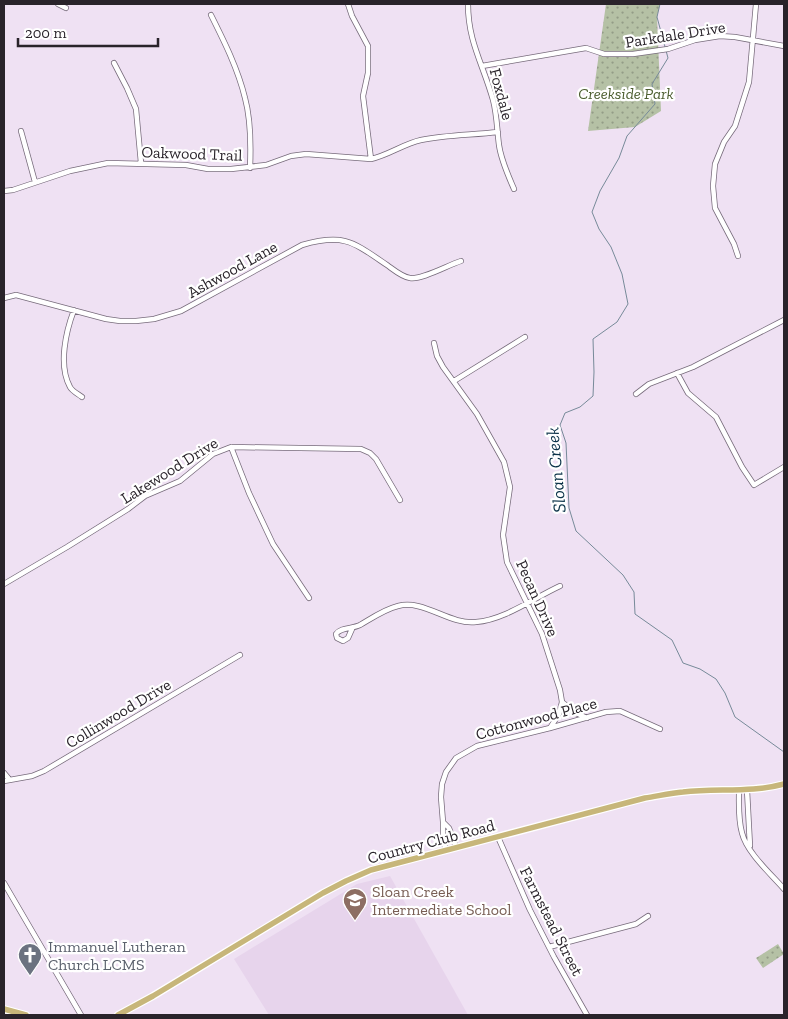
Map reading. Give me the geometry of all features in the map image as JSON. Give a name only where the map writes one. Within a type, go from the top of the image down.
[{"type":"main road","name":"Country Club Road","points":[[118,1015],[346,881],[372,870],[645,798],[684,792],[770,788],[784,784]]},
{"type":"main road","points":[[4,1009],[26,1015]]},
{"type":"street","points":[[58,4],[66,8]]},
{"type":"street","points":[[348,4],[368,46],[368,73],[363,96],[371,159]]},
{"type":"street","name":"Foxdale","points":[[468,4],[470,32],[493,100],[499,146],[514,189]]},
{"type":"street","points":[[738,256],[734,244],[715,208],[713,186],[715,164],[724,142],[735,126],[749,82],[756,4]]},
{"type":"street","points":[[211,15],[232,58],[246,98],[251,145],[250,168]]},
{"type":"street","name":"Parkdale Drive","points":[[482,66],[586,48],[613,55],[646,52],[668,49],[696,40],[720,36],[784,46]]},
{"type":"street","points":[[114,64],[136,109],[141,163]]},
{"type":"street","points":[[21,131],[35,182]]},
{"type":"street","name":"Oakwood Trail","points":[[4,191],[13,190],[70,170],[97,164],[186,165],[218,170],[250,168],[266,165],[291,156],[306,154],[371,159],[381,157],[420,140],[498,132]]},
{"type":"street","name":"Ashwood Lane","points":[[4,298],[16,295],[106,319],[136,322],[170,316],[192,306],[302,245],[320,240],[337,240],[355,244],[409,278],[420,278],[461,261]]},
{"type":"street","points":[[74,310],[68,330],[64,371],[70,388],[82,397]]},
{"type":"street","points":[[636,394],[649,384],[737,345],[784,320]]},
{"type":"street","points":[[454,381],[525,337]]},
{"type":"street","name":"Pecan Drive","points":[[434,343],[442,367],[477,414],[504,462],[510,487],[504,522],[504,550],[507,562],[542,634],[562,702]]},
{"type":"street","points":[[677,373],[688,393],[716,417],[742,467],[754,485],[784,467]]},
{"type":"street","points":[[231,447],[272,544],[309,598]]},
{"type":"street","name":"Lakewood Drive","points":[[4,584],[128,509],[145,496],[180,482],[213,454],[231,447],[361,449],[370,453],[376,459],[400,500]]},
{"type":"street","points":[[352,629],[399,605],[416,606],[459,622],[493,619],[560,586]]},
{"type":"street","name":"Collinwood Drive","points":[[6,780],[44,772],[240,655]]},
{"type":"street","points":[[550,728],[559,714],[562,702],[576,713],[587,718]]},
{"type":"street","name":"Cottonwood Place","points":[[446,850],[443,841],[442,784],[448,768],[456,758],[477,746],[606,712],[620,711],[660,729]]},
{"type":"street","points":[[4,773],[6,780]]},
{"type":"street","points":[[739,790],[739,818],[742,835],[750,848],[784,889]]},
{"type":"street","points":[[747,790],[750,848]]},
{"type":"street","name":"Cottonwood Place","points":[[444,822],[449,828],[456,848]]},
{"type":"street","name":"Farmstead Street","points":[[498,837],[520,890],[548,947],[587,1015]]},
{"type":"street","points":[[4,883],[81,1015]]},
{"type":"street","points":[[548,947],[636,924],[648,916]]},
{"type":"shaded area","name":"Sloan Creek Intermediate School","points":[[390,876],[468,1015],[269,1015],[234,959],[357,884]]},
{"type":"green space","name":"Creekside Park","points":[[606,4],[660,4],[657,17],[661,111],[635,127],[588,131]]},
{"type":"green space","points":[[778,944],[784,954],[763,968],[756,958]]},
{"type":"waterway","name":"Sloan Creek","points":[[660,4],[657,17],[668,58],[652,84],[655,104],[627,136],[619,158],[600,191],[592,212],[599,229],[611,247],[622,274],[628,304],[617,322],[593,339],[593,396],[580,407],[565,413],[560,425],[566,443],[569,508],[576,531],[623,575],[634,592],[635,614],[672,640],[683,663],[700,669],[716,679],[725,693],[735,717],[784,752]]},
{"type":"place","name":"Sloan Creek Intermediate School","points":[[355,921]]},
{"type":"place","name":"Immanuel Lutheran Church LCMS","points":[[30,976]]}]
